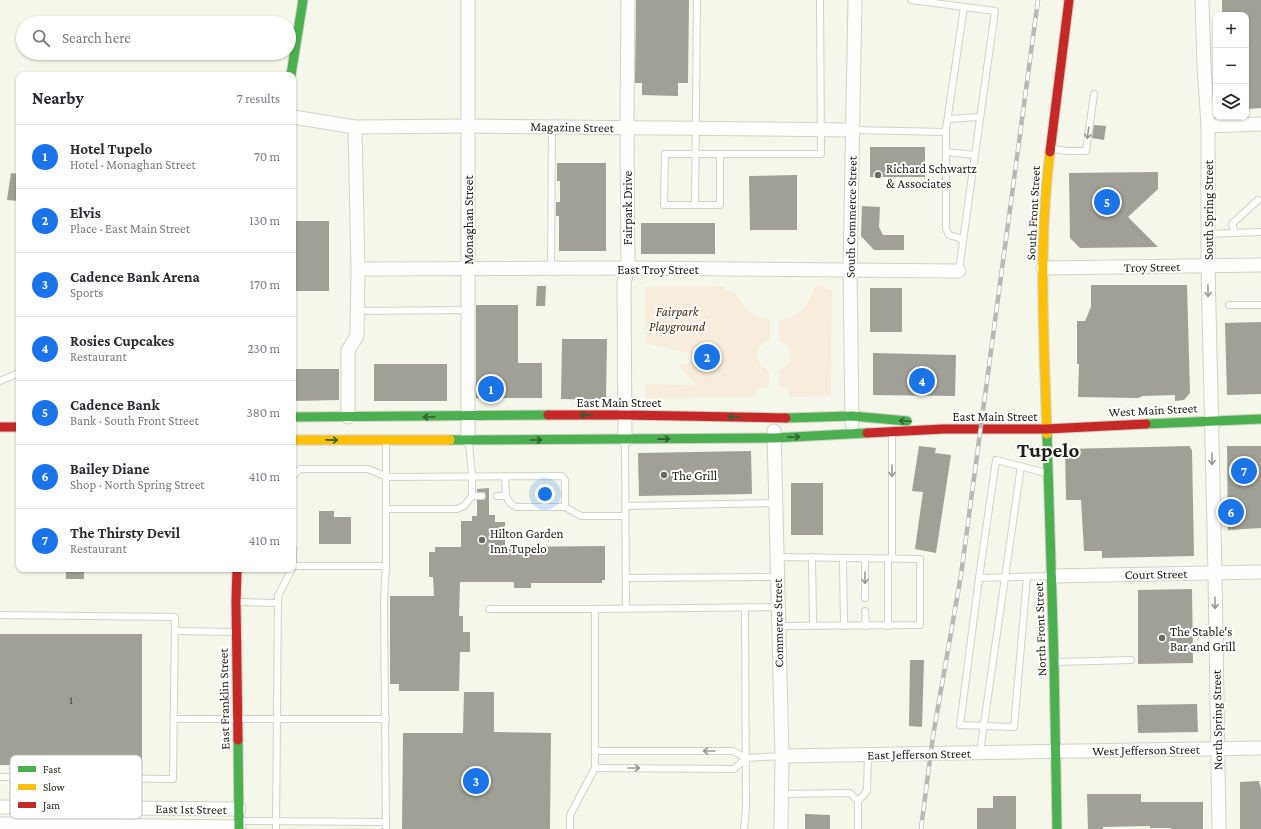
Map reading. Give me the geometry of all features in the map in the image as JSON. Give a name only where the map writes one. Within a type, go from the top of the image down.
[{"type":"main road","points":[[296,44],[303,0]]},
{"type":"main road","name":"South Front Street","points":[[1046,429],[1043,268],[1044,217],[1050,149],[1070,0]]},
{"type":"main road","points":[[291,72],[293,60]]},
{"type":"main road","name":"East Main Street","points":[[296,418],[625,415],[773,418],[852,416],[924,422],[943,429]]},
{"type":"main road","name":"West Main Street","points":[[1046,429],[1211,420],[1261,419]]},
{"type":"main road","points":[[0,427],[16,427]]},
{"type":"main road","name":"East Main Street","points":[[296,440],[625,440],[774,438],[943,429],[1046,429]]},
{"type":"main road","name":"North Front Street","points":[[1046,429],[1052,576],[1057,829]]},
{"type":"main road","name":"East Franklin Street","points":[[237,572],[239,821]]},
{"type":"street","name":"Monaghan Street","points":[[468,0],[468,440]]},
{"type":"street","name":"Fairpark Drive","points":[[625,440],[624,283],[628,268],[628,0]]},
{"type":"street","name":"South Commerce Street","points":[[852,434],[850,270],[855,0]]},
{"type":"street","name":"South Spring Street","points":[[1202,0],[1208,126],[1208,266],[1211,420]]},
{"type":"street","name":"Magazine Street","points":[[296,117],[356,127],[552,126],[852,130]]},
{"type":"street","points":[[1208,126],[1261,124]]},
{"type":"street","points":[[348,417],[348,350],[357,336],[358,269],[356,127]]},
{"type":"street","name":"Troy Street","points":[[1043,268],[1261,265]]},
{"type":"street","name":"East Troy Street","points":[[358,269],[628,268],[959,270]]},
{"type":"street","name":"Commerce Street","points":[[773,418],[782,756],[781,829]]},
{"type":"street","name":"North Spring Street","points":[[1211,420],[1219,829]]},
{"type":"street","name":"Court Street","points":[[1052,576],[1261,572]]},
{"type":"street","name":"West Jefferson Street","points":[[1056,751],[1261,748]]},
{"type":"street","name":"East Jefferson Street","points":[[782,756],[1056,751]]},
{"type":"street","name":"East 1st Street","points":[[0,807],[10,808]]},
{"type":"street","name":"East 1st Street","points":[[142,815],[239,821]]},
{"type":"street","name":"East 1st Street","points":[[0,824],[239,821]]},
{"type":"lane","points":[[695,205],[697,0]]},
{"type":"lane","points":[[720,154],[720,205],[664,205],[665,154],[720,154],[821,154],[820,0]]},
{"type":"lane","points":[[911,0],[995,11],[959,270]]},
{"type":"lane","points":[[963,241],[949,235],[946,229],[946,132],[964,7]]},
{"type":"lane","points":[[1050,149],[1086,151],[1094,94]]},
{"type":"lane","points":[[948,119],[980,117]]},
{"type":"lane","points":[[551,268],[552,126]]},
{"type":"lane","points":[[852,130],[946,132]]},
{"type":"lane","points":[[946,152],[975,155]]},
{"type":"lane","points":[[1235,233],[1232,224],[1258,200]]},
{"type":"lane","points":[[1208,234],[1261,232]]},
{"type":"lane","points":[[1229,305],[1261,305]]},
{"type":"lane","points":[[357,311],[468,310]]},
{"type":"lane","points":[[0,381],[16,374]]},
{"type":"lane","points":[[888,626],[892,432]]},
{"type":"lane","points":[[387,508],[457,508],[464,506],[472,496],[472,476],[468,440]]},
{"type":"lane","points":[[625,440],[626,608]]},
{"type":"lane","points":[[239,821],[277,821],[386,826],[384,599],[387,508],[386,441]]},
{"type":"lane","points":[[1027,577],[1014,727],[960,725],[996,460],[1048,474]]},
{"type":"lane","points":[[980,752],[1021,466]]},
{"type":"lane","points":[[296,473],[300,469],[368,469],[387,477],[562,476],[565,480],[565,507]]},
{"type":"lane","points":[[505,476],[506,496],[510,503],[516,507],[565,507],[581,516],[625,516]]},
{"type":"lane","points":[[472,496],[482,496]]},
{"type":"lane","points":[[497,496],[506,496]]},
{"type":"lane","points":[[625,506],[775,503]]},
{"type":"lane","points":[[777,557],[920,558],[920,625],[778,626]]},
{"type":"lane","points":[[812,557],[813,626]]},
{"type":"lane","points":[[843,558],[844,626]]},
{"type":"lane","points":[[865,558],[865,598]]},
{"type":"lane","points":[[296,567],[386,566]]},
{"type":"lane","points":[[276,829],[278,596],[290,572]]},
{"type":"lane","points":[[979,578],[1052,576]]},
{"type":"lane","points":[[626,578],[777,577]]},
{"type":"lane","points":[[236,602],[278,603]]},
{"type":"lane","points":[[744,829],[746,808],[745,607]]},
{"type":"lane","points":[[489,609],[777,607]]},
{"type":"lane","points":[[570,829],[570,816],[595,768],[595,609]]},
{"type":"lane","points":[[866,612],[866,626]]},
{"type":"lane","points":[[0,615],[175,617],[173,779],[142,779]]},
{"type":"lane","points":[[175,632],[237,632]]},
{"type":"lane","points":[[1054,662],[1132,660]]},
{"type":"lane","points":[[174,720],[386,720]]},
{"type":"lane","points":[[595,750],[733,751],[746,758],[782,756]]},
{"type":"lane","points":[[858,829],[858,801],[868,791],[868,755]]},
{"type":"lane","points":[[595,768],[734,769],[746,758]]},
{"type":"lane","points":[[0,777],[10,777]]},
{"type":"lane","points":[[782,794],[850,793],[858,801]]},
{"type":"green space","points":[[724,286],[724,291],[735,292],[745,307],[753,314],[770,320],[770,339],[761,346],[757,355],[760,364],[769,371],[769,387],[758,389],[754,397],[645,399],[645,384],[697,385],[679,365],[695,361],[697,365],[710,366],[714,363],[714,354],[708,349],[700,352],[698,351],[696,355],[672,349],[721,299],[706,287]]},
{"type":"green space","points":[[815,286],[820,286],[832,291],[831,396],[790,397],[788,389],[779,386],[779,370],[788,363],[791,355],[788,347],[779,340],[779,321],[792,317],[802,309],[810,299]]},
{"type":"green space","name":"Fairpark Playground","points":[[645,287],[706,287],[720,299],[672,349],[646,343]]},
{"type":"building","points":[[636,0],[689,0],[688,83],[678,83],[678,96],[642,95],[642,83],[635,83]]},
{"type":"building","points":[[1222,0],[1261,0],[1261,108],[1249,109],[1249,12],[1222,12]]},
{"type":"building","points":[[1094,125],[1106,126],[1104,140],[1092,138]]},
{"type":"building","points":[[870,147],[925,147],[925,177],[870,177]]},
{"type":"building","points":[[557,163],[606,163],[606,251],[559,251],[559,216],[556,216],[556,202],[560,202],[560,181],[557,181]]},
{"type":"building","points":[[1158,172],[1158,189],[1128,217],[1158,247],[1080,248],[1070,238],[1069,173]]},
{"type":"building","points":[[11,173],[16,174],[16,201],[7,200]]},
{"type":"building","points":[[797,175],[797,230],[750,230],[749,176]]},
{"type":"building","points":[[862,206],[880,207],[879,227],[883,235],[904,235],[904,250],[874,250],[861,236]]},
{"type":"building","points":[[296,221],[329,221],[329,291],[296,291]]},
{"type":"building","points":[[641,223],[715,223],[715,254],[641,254]]},
{"type":"building","points":[[1091,285],[1187,285],[1190,393],[1184,400],[1175,401],[1175,395],[1143,396],[1138,398],[1078,397],[1079,364],[1077,364],[1077,321],[1085,321],[1091,307]]},
{"type":"building","points":[[537,286],[546,286],[545,306],[536,306]]},
{"type":"building","points":[[870,288],[902,288],[902,332],[870,332]]},
{"type":"building","points":[[476,305],[518,305],[518,363],[542,363],[542,398],[476,398]]},
{"type":"building","points":[[1261,322],[1261,394],[1227,395],[1225,323]]},
{"type":"building","points":[[562,339],[607,339],[606,400],[561,399]]},
{"type":"building","points":[[873,353],[956,355],[955,396],[873,395]]},
{"type":"building","points":[[374,364],[447,364],[447,401],[374,401]]},
{"type":"building","points":[[296,369],[339,369],[339,400],[296,401]]},
{"type":"building","points":[[919,446],[936,448],[935,453],[951,455],[936,553],[915,549],[923,492],[912,491]]},
{"type":"building","points":[[1189,446],[1192,450],[1194,556],[1102,558],[1102,551],[1084,551],[1081,500],[1066,500],[1065,449]]},
{"type":"building","points":[[1227,446],[1261,446],[1261,528],[1228,530]]},
{"type":"building","points":[[751,451],[752,494],[639,496],[638,453]]},
{"type":"building","points":[[791,483],[823,483],[823,535],[791,535]]},
{"type":"building","points":[[489,488],[489,515],[495,515],[495,522],[505,522],[505,547],[605,546],[605,580],[602,580],[602,583],[531,583],[531,588],[514,588],[514,582],[460,582],[459,616],[463,616],[463,632],[470,632],[470,652],[460,652],[459,691],[399,691],[399,684],[390,684],[390,596],[434,596],[433,577],[429,577],[429,552],[435,552],[435,547],[461,547],[461,521],[472,521],[472,516],[477,516],[477,500],[484,500],[486,496],[484,492],[477,492],[477,489]]},
{"type":"building","points":[[319,511],[334,511],[334,517],[351,517],[351,544],[319,544]]},
{"type":"building","points":[[66,572],[84,572],[84,579],[66,579]]},
{"type":"building","points":[[1192,589],[1193,663],[1138,664],[1138,590]]},
{"type":"building","points":[[0,634],[142,634],[142,755],[10,755],[10,765],[0,765]]},
{"type":"building","points":[[910,660],[924,660],[922,727],[909,726]]},
{"type":"building","points":[[464,692],[494,692],[494,732],[551,733],[550,829],[402,829],[403,733],[463,733]]},
{"type":"building","points":[[1197,704],[1198,732],[1138,733],[1137,705]]},
{"type":"building","points":[[1259,781],[1261,789],[1261,829],[1240,829],[1240,782]]},
{"type":"building","points":[[1087,794],[1141,794],[1141,802],[1203,802],[1203,829],[1150,828],[1150,826],[1103,827],[1103,829],[1088,829]]},
{"type":"building","points":[[993,796],[1016,796],[1016,829],[977,829],[977,808],[993,808]]},
{"type":"building","points":[[805,814],[830,815],[830,829],[805,829]]},
{"type":"railway","points":[[921,829],[933,736],[961,575],[1038,0]]},
{"type":"traffic: fast","points":[[296,44],[303,0]]},
{"type":"traffic: fast","points":[[291,72],[293,60]]},
{"type":"traffic: fast","points":[[296,417],[548,415]]},
{"type":"traffic: fast","points":[[786,418],[852,416],[907,421]]},
{"type":"traffic: fast","points":[[1146,424],[1261,419]]},
{"type":"traffic: fast","points":[[450,440],[774,438],[867,433]]},
{"type":"traffic: fast","points":[[1047,434],[1054,662],[1057,829]]},
{"type":"traffic: fast","points":[[238,740],[239,829]]},
{"type":"traffic: slow","points":[[1047,434],[1043,329],[1043,258],[1046,187],[1050,152]]},
{"type":"traffic: slow","points":[[296,440],[450,440]]},
{"type":"traffic: jam","points":[[1050,152],[1069,0]]},
{"type":"traffic: jam","points":[[548,415],[786,418]]},
{"type":"traffic: jam","points":[[867,433],[943,429],[1046,429],[1146,424]]},
{"type":"traffic: jam","points":[[0,427],[16,427]]},
{"type":"traffic: jam","points":[[237,572],[238,740]]},
{"type":"place","name":"Richard Schwartz & Associates","points":[[878,175]]},
{"type":"place","name":"Cadence Bank","points":[[1107,202]]},
{"type":"place","name":"Elvis","points":[[707,357]]},
{"type":"place","name":"Rosies Cupcakes","points":[[922,381]]},
{"type":"place","name":"Hotel Tupelo","points":[[491,389]]},
{"type":"place","name":"The Thirsty Devil","points":[[1244,471]]},
{"type":"place","name":"The Grill","points":[[664,475]]},
{"type":"place","name":"Bailey Diane","points":[[1231,512]]},
{"type":"place","name":"Hilton Garden Inn Tupelo","points":[[482,540]]},
{"type":"place","name":"The Stable's Bar and Grill","points":[[1162,638]]},
{"type":"place","name":"Cadence Bank Arena","points":[[476,781]]},
{"type":"district","name":"Tupelo","points":[[1048,450]]}]
